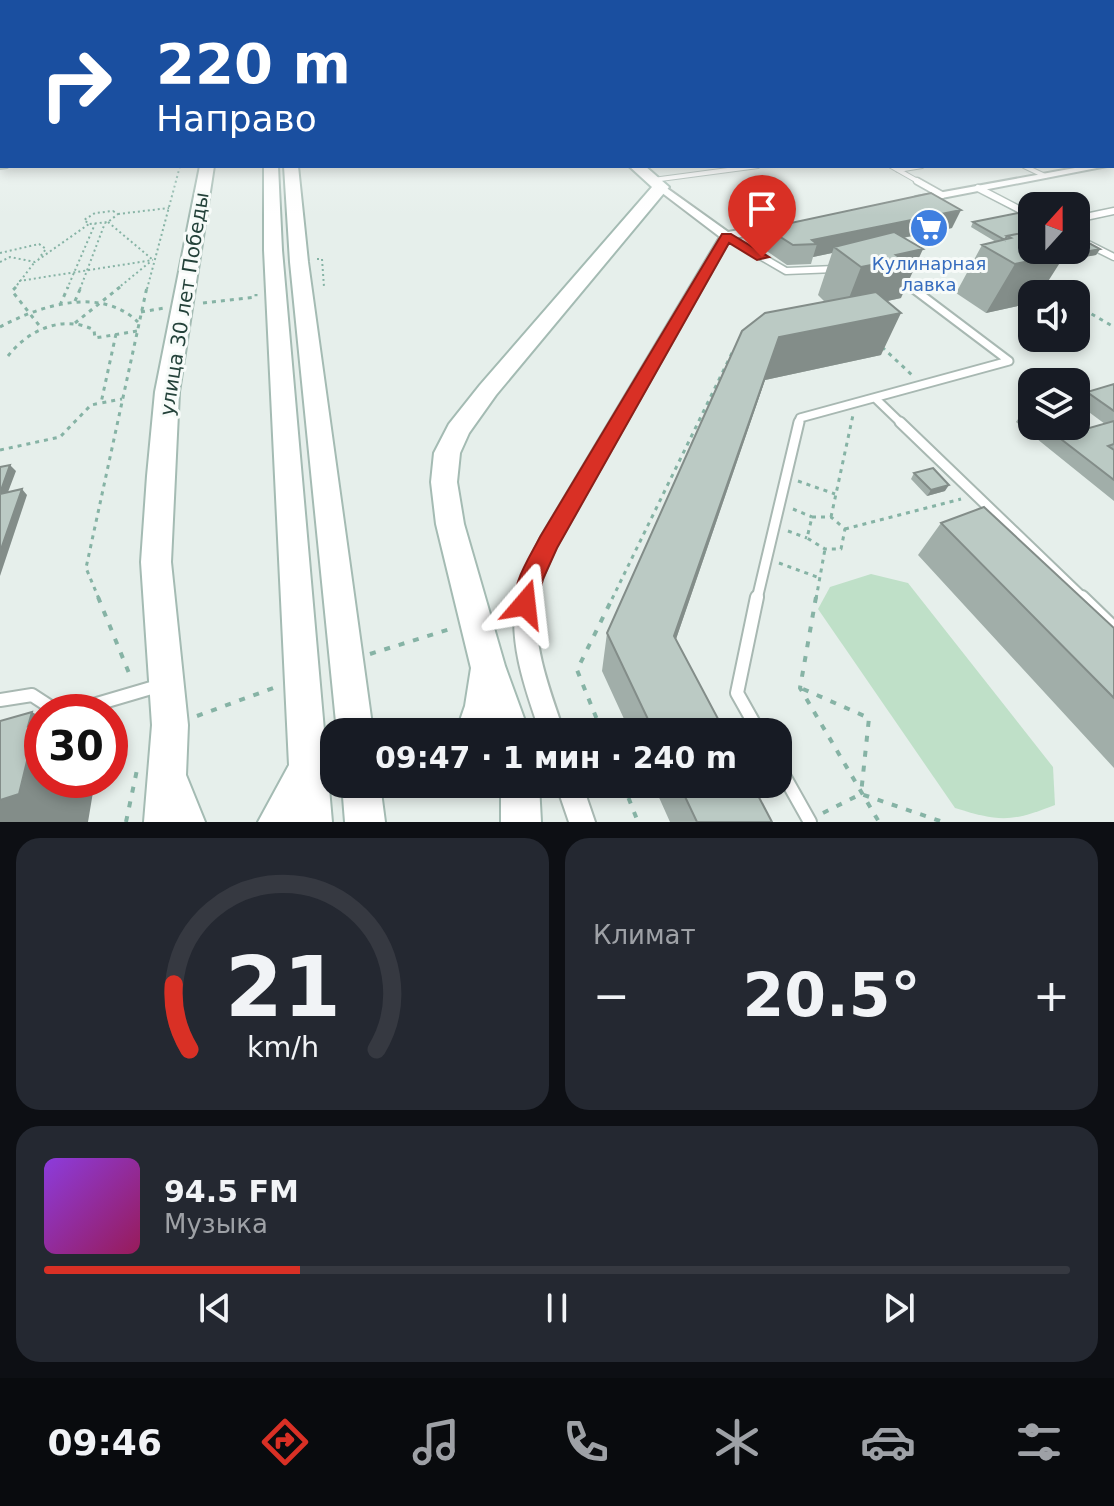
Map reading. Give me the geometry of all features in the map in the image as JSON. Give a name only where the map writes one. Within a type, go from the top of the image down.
[{"type":"main road","name":"улица 30 лет Победы","points":[[164,822],[153,769],[170,725],[151,688],[167,392],[207,168]]},
{"type":"main road","points":[[271,168],[353,718]]},
{"type":"main road","points":[[291,168],[285,248],[312,822]]},
{"type":"main road","points":[[506,718],[488,666],[450,524],[444,482],[447,453],[458,430],[650,178]]},
{"type":"main road","points":[[479,718],[488,666]]},
{"type":"main road","points":[[278,822],[293,801],[309,764]]},
{"type":"main road","points":[[153,769],[185,822]]},
{"type":"main road","points":[[362,798],[365,822]]},
{"type":"main road","points":[[520,798],[521,822]]},
{"type":"street","points":[[911,201],[1079,168]]},
{"type":"street","points":[[650,178],[726,236],[788,225]]},
{"type":"street","points":[[548,718],[526,630],[525,604],[531,579],[548,543],[726,236]]},
{"type":"street","points":[[574,798],[582,822]]},
{"type":"lane","points":[[650,178],[740,168]]},
{"type":"lane","points":[[894,168],[942,195]]},
{"type":"lane","points":[[897,170],[910,168]]},
{"type":"lane","points":[[1028,168],[1045,176]]},
{"type":"lane","points":[[978,188],[1018,209]]},
{"type":"lane","points":[[1090,216],[1114,211]]},
{"type":"lane","points":[[726,236],[786,271],[842,268]]},
{"type":"lane","points":[[1090,245],[1114,257]]},
{"type":"lane","points":[[1100,250],[1114,246]]},
{"type":"lane","points":[[751,718],[737,693],[772,525],[800,418],[1009,361],[896,275]]},
{"type":"lane","points":[[875,398],[1114,628]]},
{"type":"lane","points":[[0,700],[32,695],[52,708],[73,711],[151,688]]},
{"type":"lane","points":[[792,790],[810,821]]},
{"type":"path","points":[[151,688],[86,568],[138,322],[179,168]]},
{"type":"path","points":[[0,262],[10,257],[35,262],[89,224],[107,222],[118,214],[169,208]]},
{"type":"path","points":[[89,224],[84,220],[95,213],[113,211],[118,214]]},
{"type":"path","points":[[107,222],[153,260]]},
{"type":"path","points":[[74,303],[107,222]]},
{"type":"path","points":[[60,305],[95,224]]},
{"type":"path","points":[[0,253],[39,244],[46,249],[12,291],[42,329]]},
{"type":"path","points":[[19,281],[153,260]]},
{"type":"path","points":[[75,323],[153,260]]},
{"type":"path","points":[[0,327],[60,305],[101,302],[132,312],[138,322]]},
{"type":"path","points":[[1090,313],[1114,327]]},
{"type":"path","points":[[8,356],[14,346],[42,329],[75,323],[87,325],[94,330],[95,338],[137,331]]},
{"type":"path","points":[[101,403],[116,334]]},
{"type":"path","points":[[881,347],[923,385]]},
{"type":"path","points":[[596,718],[577,670],[732,353],[746,351]]},
{"type":"path","points":[[0,450],[60,437],[91,405],[122,399]]},
{"type":"path","points":[[831,517],[856,405]]},
{"type":"path","points":[[784,476],[835,494]]},
{"type":"path","points":[[845,529],[976,495]]},
{"type":"path","points":[[807,538],[812,517],[831,517],[845,529]]},
{"type":"path","points":[[772,525],[807,538],[825,549],[841,549],[845,529]]},
{"type":"path","points":[[825,549],[817,577],[800,688],[879,822]]},
{"type":"path","points":[[765,558],[817,577]]},
{"type":"path","points":[[800,688],[869,718],[861,794]]},
{"type":"path","points":[[126,822],[153,769]]},
{"type":"path","points":[[810,821],[861,794],[943,822]]},
{"type":"path","points":[[629,798],[638,822]]},
{"type":"green space","points":[[871,574],[908,583],[1053,767],[1055,805],[1028,815],[1006,818],[955,808],[818,609],[830,587]]},
{"type":"building","points":[[931,193],[961,210],[812,240],[817,244],[793,245],[760,224],[785,219],[791,223]]},
{"type":"building","points":[[1018,213],[1018,234],[1007,236],[1005,240],[973,222]]},
{"type":"building","points":[[894,232],[923,249],[896,255],[902,259],[861,267],[834,247]]},
{"type":"building","points":[[1018,234],[1018,263],[982,245],[1011,238],[1007,236]]},
{"type":"building","points":[[876,292],[901,313],[779,337],[674,636],[718,718],[647,718],[607,633],[742,331],[765,313]]},
{"type":"building","points":[[1114,384],[1114,411],[1090,394],[1090,391]]},
{"type":"building","points":[[1114,421],[1114,444],[1108,446],[1114,450],[1114,480],[1062,440],[1090,440],[1090,428]]},
{"type":"building","points":[[10,465],[0,493],[0,467]]},
{"type":"building","points":[[933,468],[949,485],[931,490],[914,473]]},
{"type":"building","points":[[22,489],[0,552],[0,494]]},
{"type":"building","points":[[984,507],[1114,628],[1114,698],[941,523]]},
{"type":"building","points":[[24,714],[24,773],[19,794],[0,800],[0,721]]},
{"type":"building","points":[[686,798],[759,798],[772,822],[697,822]]},
{"type":"place","name":"Кулинарная лавка","points":[[929,228]]},
{"type":"route","points":[[525,604],[531,579],[548,543],[726,236],[762,257]]}]
